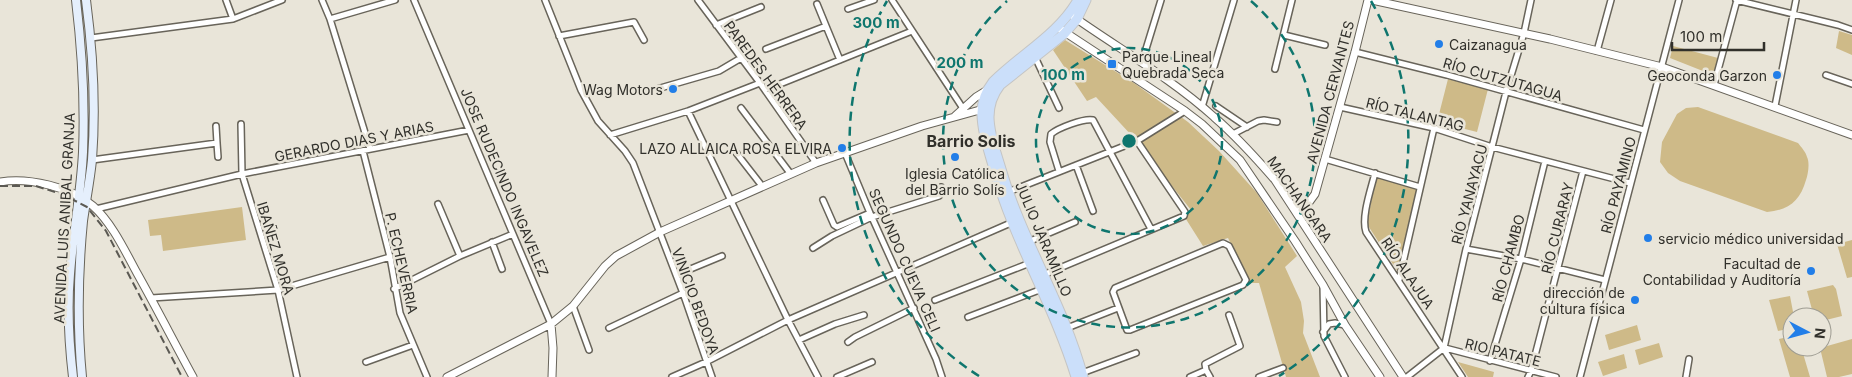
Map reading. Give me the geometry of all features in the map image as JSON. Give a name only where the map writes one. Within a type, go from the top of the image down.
[{"type":"main road","name":"AVENIDA LUIS ANIBAL GRANJA","points":[[76,0],[80,37],[83,112],[83,200],[78,319],[82,377]]},
{"type":"main road","name":"AVENIDA LUIS ANIBAL GRANJA","points":[[72,377],[69,320],[70,276],[92,160],[91,38],[86,0]]},
{"type":"main road","name":"JULIO JARAMILLO","points":[[1078,0],[1073,17],[999,76],[991,91],[983,122],[988,150],[998,186],[1015,221],[1028,242],[1067,328],[1081,376]]},
{"type":"main road","name":"JULIO JARAMILLO","points":[[991,91],[1064,34],[1073,17],[1086,0]]},
{"type":"main road","name":"JULIO JARAMILLO","points":[[986,108],[989,126],[1015,221],[1030,263],[1081,376]]},
{"type":"street","points":[[226,0],[234,19]]},
{"type":"street","points":[[91,38],[234,19],[282,0]]},
{"type":"street","points":[[322,0],[330,19],[370,149]]},
{"type":"street","points":[[330,19],[395,0]]},
{"type":"street","name":"JOSE RUDECINDO INGAVELEZ","points":[[414,0],[551,324],[553,348],[552,377]]},
{"type":"street","name":"VINICIO BEDOYA","points":[[545,0],[559,36],[598,122],[633,163],[683,293],[712,377]]},
{"type":"street","name":"PAREDES HERRERA","points":[[698,0],[742,58],[816,163]]},
{"type":"street","points":[[848,9],[874,0]]},
{"type":"street","points":[[892,0],[964,110]]},
{"type":"street","points":[[1142,62],[1160,0]]},
{"type":"street","points":[[1202,106],[1234,0]]},
{"type":"street","points":[[1275,69],[1292,0]]},
{"type":"street","name":"AVENIDA CERVANTES","points":[[1296,212],[1307,205],[1315,194],[1368,0]]},
{"type":"street","points":[[1372,0],[1662,67],[1852,135]]},
{"type":"street","name":"RÍO YANAYACU","points":[[1444,348],[1466,249],[1506,92],[1524,34],[1531,0]]},
{"type":"street","points":[[1597,51],[1611,0]]},
{"type":"street","name":"RÍO PAYAMINO","points":[[1580,377],[1679,0]]},
{"type":"street","points":[[1714,85],[1736,0],[1852,30]]},
{"type":"street","points":[[1775,106],[1796,0]]},
{"type":"street","points":[[817,4],[840,60]]},
{"type":"street","points":[[716,25],[761,7]]},
{"type":"street","name":"MACHANGARA","points":[[1073,17],[1142,62],[1202,106],[1258,160],[1275,180],[1402,377]]},
{"type":"street","points":[[559,36],[634,22],[644,40]]},
{"type":"street","points":[[766,49],[826,26]]},
{"type":"street","name":"MACHANGARA","points":[[1057,28],[1185,111],[1202,124],[1240,160],[1295,241],[1345,325],[1380,377]]},
{"type":"street","points":[[765,90],[912,31]]},
{"type":"street","points":[[1284,35],[1325,45]]},
{"type":"street","name":"RÍO CUTZUTAGUA","points":[[1355,52],[1447,75],[1644,130]]},
{"type":"street","points":[[1035,56],[1059,108]]},
{"type":"street","points":[[622,92],[650,91],[719,71],[742,58]]},
{"type":"street","points":[[1826,75],[1852,84]]},
{"type":"street","points":[[610,134],[688,111],[760,83]]},
{"type":"street","points":[[447,377],[551,324],[573,306],[605,266],[616,256],[660,232],[730,202],[790,173],[954,116],[991,91]]},
{"type":"street","points":[[1216,106],[1247,127]]},
{"type":"street","name":"RÍO TALANTAG","points":[[1340,107],[1434,128],[1492,147],[1630,183]]},
{"type":"street","points":[[741,108],[790,173]]},
{"type":"street","points":[[964,110],[986,108]]},
{"type":"street","points":[[688,111],[730,202],[818,377]]},
{"type":"street","points":[[1008,193],[1137,141],[1185,111]]},
{"type":"street","points":[[1059,171],[1050,140],[1051,134],[1056,130],[1087,119],[1093,120],[1151,229]]},
{"type":"street","points":[[1233,134],[1258,121],[1277,122]]},
{"type":"street","name":"IBAÑEZ MORA","points":[[241,124],[242,174],[278,290],[297,377]]},
{"type":"street","points":[[216,126],[218,157]]},
{"type":"street","points":[[1400,280],[1434,128]]},
{"type":"street","name":"GERARDO DIAS Y ARIAS","points":[[96,210],[242,174],[469,130]]},
{"type":"street","points":[[1043,275],[1184,216],[1185,212],[1137,141]]},
{"type":"street","points":[[92,160],[217,143]]},
{"type":"street","name":"P. ECHEVERRIA","points":[[363,150],[390,257],[394,289],[400,313],[427,377]]},
{"type":"street","points":[[734,150],[762,186]]},
{"type":"street","name":"SEGUNDO CUEVA CELI","points":[[845,153],[914,308],[942,377]]},
{"type":"street","points":[[1325,159],[1420,186]]},
{"type":"street","name":"RÍO CHAMBO","points":[[1490,361],[1521,259],[1545,161]]},
{"type":"street","points":[[1076,165],[1093,211]]},
{"type":"street","name":"RÍO CURARAY","points":[[1528,377],[1582,171]]},
{"type":"street","name":"RÍO ALAJUA","points":[[1375,174],[1364,226],[1366,232],[1400,280],[1462,377]]},
{"type":"street","points":[[0,182],[11,180],[36,182],[65,191],[83,200],[96,210],[120,241],[193,377]]},
{"type":"street","points":[[823,200],[834,225],[837,227],[871,215],[939,196],[942,192],[941,186]]},
{"type":"street","points":[[438,204],[460,256]]},
{"type":"street","points":[[813,248],[871,215]]},
{"type":"street","points":[[672,377],[706,362],[788,320],[1015,221]]},
{"type":"street","points":[[1028,242],[1075,222]]},
{"type":"street","points":[[394,289],[460,256],[513,234]]},
{"type":"street","points":[[492,242],[502,269]]},
{"type":"street","points":[[1223,243],[1227,244],[1246,280],[1244,285],[1130,330],[1127,330],[1118,308],[1113,290],[1223,243]]},
{"type":"street","points":[[1466,249],[1521,259],[1605,280]]},
{"type":"street","points":[[676,275],[722,256]]},
{"type":"street","points":[[151,298],[278,290],[390,257]]},
{"type":"street","points":[[935,300],[1030,263]]},
{"type":"street","points":[[1322,285],[1323,333],[1344,377]]},
{"type":"street","points":[[968,317],[1042,289]]},
{"type":"street","points":[[609,328],[683,293]]},
{"type":"street","points":[[573,306],[589,350]]},
{"type":"street","points":[[848,342],[914,308]]},
{"type":"street","points":[[1067,328],[1118,308]]},
{"type":"street","points":[[799,340],[835,324],[864,315]]},
{"type":"street","points":[[1210,377],[1205,364],[1240,346],[1229,315]]},
{"type":"street","points":[[1323,333],[1330,324],[1345,325]]},
{"type":"street","points":[[366,362],[413,345]]},
{"type":"street","points":[[1407,377],[1444,348]]},
{"type":"street","name":"RIO PATATE","points":[[1444,348],[1556,377]]},
{"type":"street","points":[[1081,376],[1136,353]]},
{"type":"street","points":[[1686,377],[1689,359]]},
{"type":"street","points":[[837,377],[872,362]]},
{"type":"street","points":[[1259,377],[1283,368]]},
{"type":"street","points":[[1190,377],[1206,370]]},
{"type":"shaded area","points":[[1839,31],[1852,35],[1852,55],[1836,48]]},
{"type":"shaded area","points":[[1065,40],[1134,83],[1188,122],[1219,151],[1257,193],[1297,256],[1285,267],[1301,302],[1304,321],[1303,333],[1320,377],[1286,377],[1259,283],[1250,283],[1228,238],[1203,246],[1184,216],[1191,210],[1133,137],[1096,97],[1087,101],[1053,50]]},
{"type":"shaded area","points":[[1673,46],[1718,58],[1713,75],[1670,58]]},
{"type":"shaded area","points":[[1448,79],[1488,89],[1477,132],[1437,122]]},
{"type":"shaded area","points":[[1698,107],[1798,143],[1806,153],[1809,165],[1804,187],[1797,199],[1787,207],[1767,212],[1680,181],[1668,173],[1660,162],[1662,142],[1677,114],[1686,108]]},
{"type":"shaded area","points":[[1376,176],[1418,188],[1398,272],[1367,224]]},
{"type":"shaded area","points":[[242,207],[246,240],[163,251],[161,235],[150,236],[148,220]]},
{"type":"shaded area","points":[[1852,240],[1852,277],[1847,278],[1837,244]]},
{"type":"shaded area","points":[[1833,285],[1836,289],[1842,316],[1832,318],[1832,307],[1811,307],[1807,291]]},
{"type":"shaded area","points":[[1790,296],[1792,307],[1782,307],[1782,330],[1778,331],[1769,300]]},
{"type":"shaded area","points":[[1637,325],[1641,340],[1609,350],[1605,335]]},
{"type":"shaded area","points":[[1782,338],[1782,349],[1779,339]]},
{"type":"shaded area","points":[[1852,339],[1852,374],[1827,377],[1822,357],[1832,357],[1832,345]]},
{"type":"shaded area","points":[[1659,343],[1663,357],[1639,365],[1635,350]]},
{"type":"shaded area","points":[[1624,354],[1627,368],[1603,376],[1598,362]]},
{"type":"shaded area","points":[[1784,357],[1804,357],[1810,377],[1790,377]]},
{"type":"shaded area","points":[[1458,362],[1494,372],[1493,377],[1468,377]]},
{"type":"railway","points":[[0,186],[36,186],[64,195],[87,207],[106,231],[182,377]]},
{"type":"place","name":"Caizanagua","points":[[1439,44]]},
{"type":"place","name":"Parque Lineal Quebrada Seca","points":[[1112,64]]},
{"type":"place","name":"Geoconda Garzon","points":[[1777,75]]},
{"type":"place","name":"Wag Motors","points":[[673,89]]},
{"type":"place","name":"LAZO ALLAICA ROSA ELVIRA","points":[[842,148]]},
{"type":"place","name":"Iglesia Católica del Barrio Solís","points":[[955,157]]},
{"type":"place","name":"servicio médico universidad","points":[[1648,238]]},
{"type":"place","name":"Facultad de Contabilidad y Auditoría","points":[[1811,271]]},
{"type":"place","name":"dirección de cultura física","points":[[1635,300]]},
{"type":"district","name":"Barrio Solis","points":[[971,141]]}]
